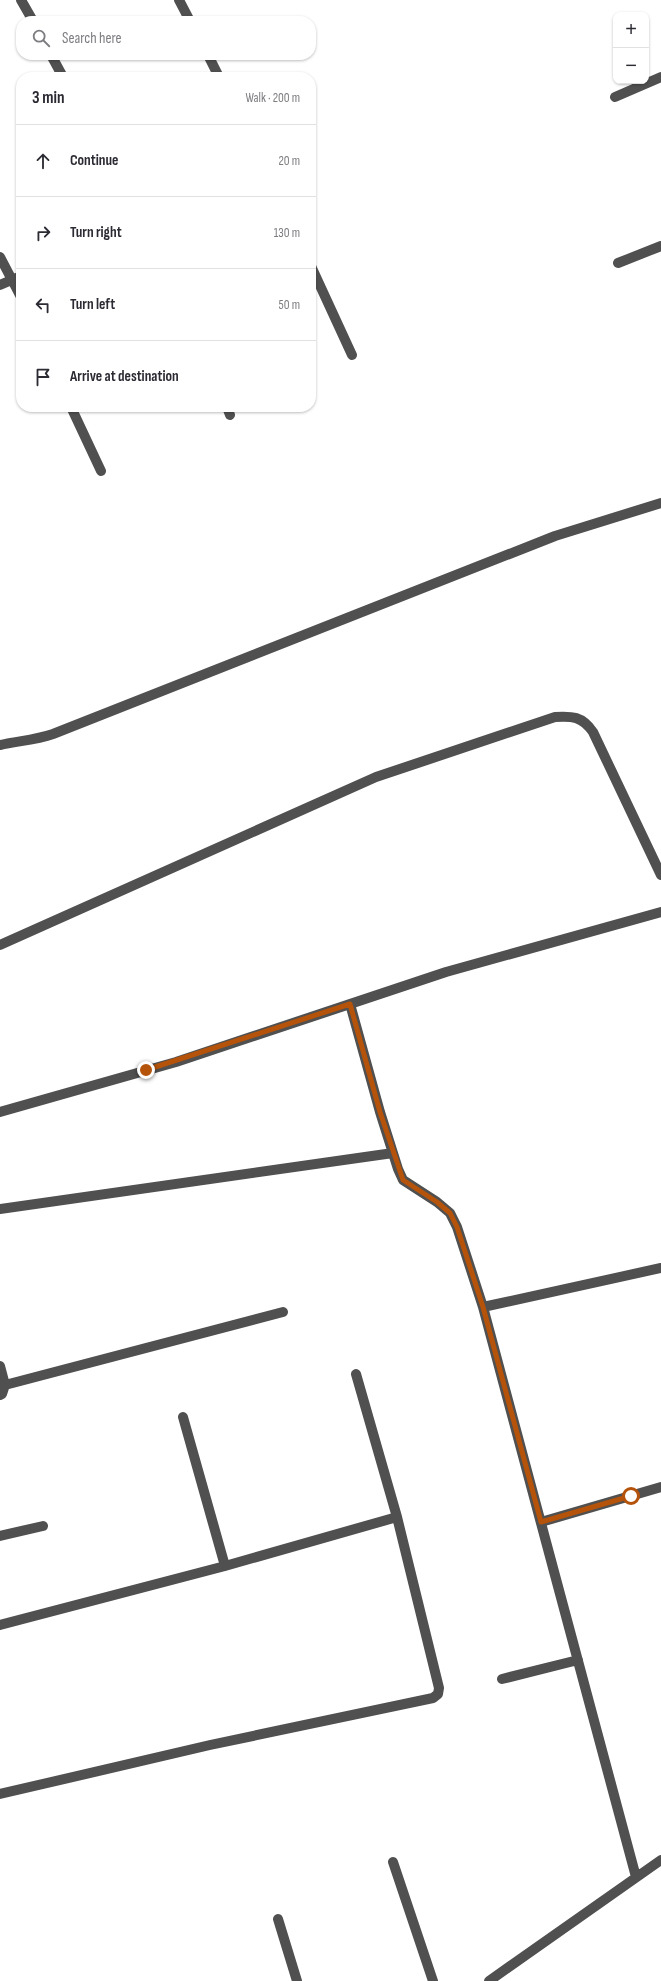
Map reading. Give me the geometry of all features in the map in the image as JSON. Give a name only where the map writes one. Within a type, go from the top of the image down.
[{"type":"street","points":[[21,0],[30,16]]},
{"type":"street","points":[[178,0],[187,16]]},
{"type":"street","points":[[54,60],[60,72]]},
{"type":"street","points":[[210,60],[216,72]]},
{"type":"street","points":[[615,97],[661,76]]},
{"type":"street","points":[[618,263],[661,246]]},
{"type":"street","points":[[0,257],[16,276]]},
{"type":"street","points":[[0,285],[16,277]]},
{"type":"street","points":[[316,277],[352,355]]},
{"type":"street","points":[[73,412],[101,471]]},
{"type":"street","points":[[0,745],[19,741],[36,740],[53,734],[556,536],[661,503]]},
{"type":"street","points":[[0,944],[376,777],[554,717],[572,716],[586,722],[593,732],[661,875]]},
{"type":"street","points":[[0,1112],[176,1062],[446,972],[661,912]]},
{"type":"street","points":[[350,1004],[392,1153],[403,1180],[437,1202],[450,1213],[457,1227],[483,1307],[636,1877]]},
{"type":"street","points":[[0,1209],[392,1153]]},
{"type":"street","points":[[483,1307],[661,1268]]},
{"type":"street","points":[[5,1385],[283,1312]]},
{"type":"street","points":[[0,1366],[5,1385],[2,1394],[0,1395]]},
{"type":"street","points":[[0,1794],[210,1745],[433,1698],[438,1694],[439,1688],[397,1517],[356,1374]]},
{"type":"street","points":[[183,1416],[226,1566]]},
{"type":"street","points":[[541,1522],[661,1487]]},
{"type":"street","points":[[0,1625],[226,1566],[397,1517]]},
{"type":"street","points":[[0,1536],[43,1526]]},
{"type":"street","points":[[502,1679],[578,1660]]},
{"type":"street","points":[[489,1981],[661,1860]]},
{"type":"street","points":[[393,1862],[433,1981]]},
{"type":"street","points":[[278,1919],[297,1981]]},
{"type":"route","points":[[146,1070],[176,1062],[350,1004],[380,1112],[398,1169],[403,1180],[437,1202],[450,1213],[457,1227],[483,1307],[541,1522],[631,1496]]}]
